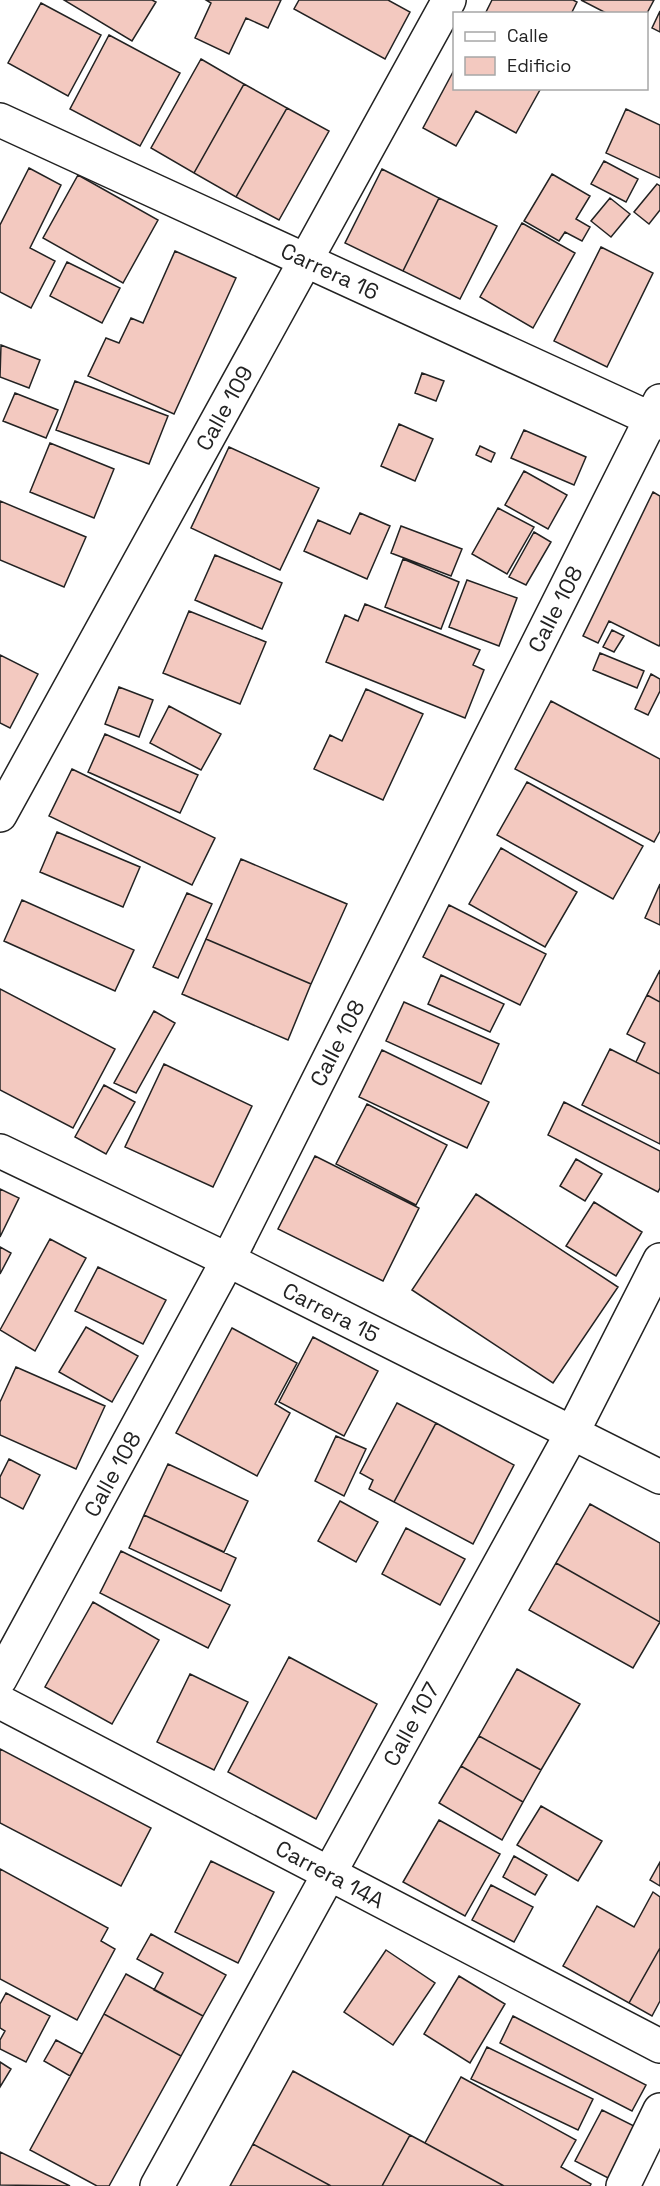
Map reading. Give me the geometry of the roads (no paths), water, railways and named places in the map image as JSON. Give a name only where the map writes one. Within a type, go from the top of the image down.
[{"type":"street","name":"Calle 109","points":[[0,815],[449,0]]},
{"type":"street","name":"Carrera 16","points":[[0,120],[306,260],[657,414]]},
{"type":"street","name":"Calle 108","points":[[0,1679],[228,1260],[657,414]]},
{"type":"street","name":"Carrera 15","points":[[0,1151],[228,1260],[660,1477]]},
{"type":"street","name":"Calle 107","points":[[158,2186],[572,1433],[660,1260]]},
{"type":"street","name":"Carrera 14A","points":[[0,1702],[660,2046]]},
{"type":"street","points":[[622,2186],[660,2110]]}]
